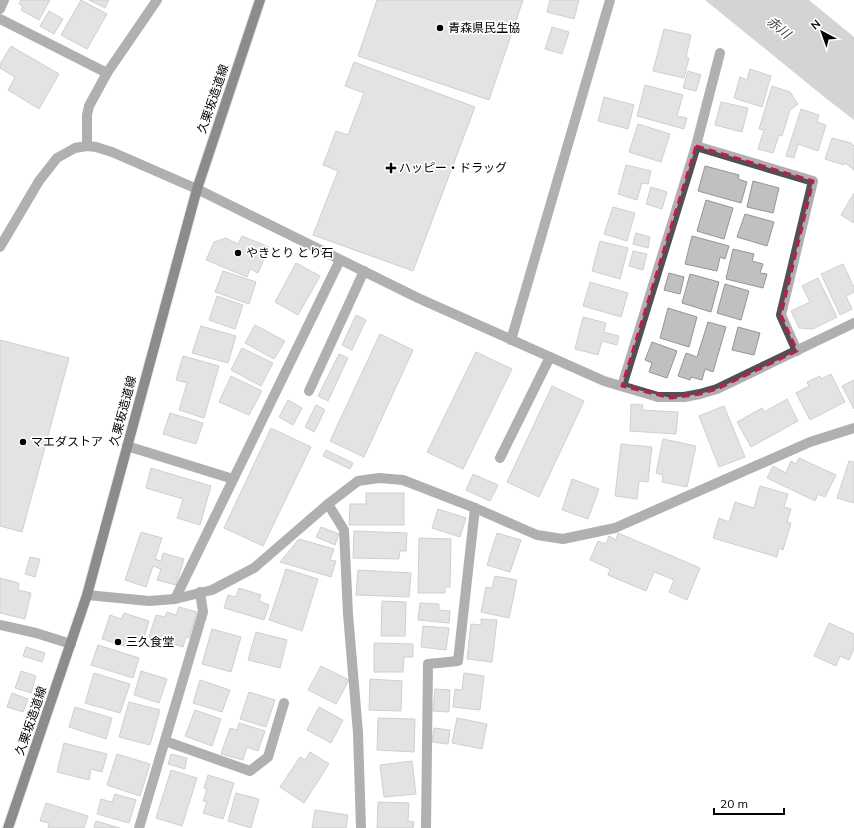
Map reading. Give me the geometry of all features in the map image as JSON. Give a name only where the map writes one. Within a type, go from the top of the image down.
[{"type":"main road","name":"久栗坂造道線","points":[[8,828],[88,595],[196,189],[260,0]]},
{"type":"street","points":[[0,9],[4,0]]},
{"type":"street","points":[[87,146],[87,115],[89,106],[107,73],[157,0]]},
{"type":"street","points":[[511,340],[610,0]]},
{"type":"street","points":[[0,19],[107,73]]},
{"type":"street","points":[[622,386],[696,146],[720,53]]},
{"type":"street","points":[[0,247],[39,181],[57,158],[75,148],[96,146],[196,189],[418,298],[511,340],[604,380],[658,397],[671,398],[700,394],[717,389],[854,323]]},
{"type":"street","points":[[696,146],[813,181],[781,315],[797,351]]},
{"type":"street","points":[[175,599],[340,260]]},
{"type":"street","points":[[309,391],[364,271]]},
{"type":"street","points":[[500,458],[550,357]]},
{"type":"street","points":[[88,595],[150,602],[175,599],[212,590],[254,568],[328,504],[358,481],[379,478],[403,480],[475,508],[538,535],[563,539],[615,528],[810,442],[854,428]]},
{"type":"street","points":[[127,446],[233,479]]},
{"type":"street","points":[[328,504],[344,530],[348,614],[358,733],[361,828]]},
{"type":"street","points":[[426,828],[428,664],[458,661],[475,508]]},
{"type":"street","points":[[138,828],[203,612],[200,592]]},
{"type":"street","points":[[0,625],[36,633],[71,644]]},
{"type":"street","points":[[165,741],[250,771],[268,758],[284,703]]},
{"type":"highlighted area","points":[[696,146],[813,181],[781,315],[797,351],[717,389],[700,394],[671,398],[622,386]]},
{"type":"water","name":"赤川","points":[[705,0],[809,0],[854,37],[854,120],[823,96]]},
{"type":"building","points":[[21,0],[50,0],[39,20],[21,10],[23,6],[19,4]]},
{"type":"building","points":[[81,0],[107,14],[87,49],[61,35]]},
{"type":"building","points":[[89,0],[109,0],[105,8]]},
{"type":"building","name":"青森県民生協","points":[[377,0],[523,0],[489,100],[358,56]]},
{"type":"building","points":[[550,0],[579,0],[574,19],[547,12]]},
{"type":"building","points":[[49,11],[63,19],[54,34],[40,26]]},
{"type":"building","points":[[552,27],[569,32],[562,54],[545,49]]},
{"type":"building","points":[[664,29],[691,35],[686,57],[689,58],[684,78],[653,71]]},
{"type":"building","points":[[11,46],[59,74],[39,109],[8,90],[15,77],[0,68],[0,64]]},
{"type":"building","name":"ハッピー・ドラッグ","points":[[354,62],[475,107],[413,271],[313,235],[338,171],[323,165],[336,131],[348,135],[364,93],[345,86]]},
{"type":"building","points":[[750,69],[771,76],[762,107],[734,98],[740,77],[747,80]]},
{"type":"building","points":[[688,71],[701,75],[696,91],[683,88]]},
{"type":"building","points":[[645,85],[683,95],[677,116],[687,118],[684,129],[637,116]]},
{"type":"building","points":[[772,86],[790,92],[798,104],[790,110],[782,136],[779,135],[773,153],[758,149],[764,130],[759,129]]},
{"type":"building","points":[[604,97],[634,105],[628,129],[598,121]]},
{"type":"building","points":[[721,102],[748,108],[742,132],[715,125]]},
{"type":"building","points":[[801,109],[819,115],[817,122],[826,125],[818,151],[798,144],[794,158],[786,156]]},
{"type":"building","points":[[638,124],[670,134],[661,162],[629,152]]},
{"type":"building","points":[[832,138],[851,143],[854,146],[854,170],[845,163],[844,165],[825,159]]},
{"type":"building","points":[[626,165],[651,171],[648,184],[642,183],[637,200],[618,194]]},
{"type":"building","points":[[705,166],[739,175],[738,179],[747,182],[741,203],[698,191]]},
{"type":"building","points":[[753,181],[779,188],[773,213],[747,207]]},
{"type":"building","points":[[651,187],[667,192],[662,209],[646,204]]},
{"type":"building","points":[[854,193],[854,223],[841,215]]},
{"type":"building","points":[[706,200],[733,208],[724,239],[697,231]]},
{"type":"building","points":[[613,207],[635,213],[627,241],[604,234]]},
{"type":"building","points":[[745,214],[774,222],[767,246],[737,237]]},
{"type":"building","points":[[636,233],[650,237],[648,248],[633,244]]},
{"type":"building","name":"やきとり とり石","points":[[242,236],[269,247],[258,273],[250,269],[247,277],[206,260],[214,242],[226,238],[238,244]]},
{"type":"building","points":[[692,236],[729,246],[725,259],[720,257],[717,271],[685,264]]},
{"type":"building","points":[[600,241],[628,248],[620,279],[592,271]]},
{"type":"building","points":[[733,249],[754,254],[752,261],[763,264],[760,273],[767,274],[763,288],[726,279]]},
{"type":"building","points":[[633,251],[647,254],[643,270],[629,266]]},
{"type":"building","points":[[296,263],[320,276],[298,315],[275,302]]},
{"type":"building","points":[[843,264],[854,287],[854,292],[846,296],[852,309],[840,315],[821,274]]},
{"type":"building","points":[[223,271],[256,282],[249,304],[215,292]]},
{"type":"building","points":[[669,273],[684,277],[680,294],[664,290]]},
{"type":"building","points":[[690,274],[719,282],[711,312],[682,303]]},
{"type":"building","points":[[818,278],[837,317],[813,329],[799,328],[791,311],[810,302],[802,286]]},
{"type":"building","points":[[590,282],[628,293],[621,317],[583,306]]},
{"type":"building","points":[[725,284],[749,291],[741,320],[717,313]]},
{"type":"building","points":[[217,296],[243,305],[235,329],[209,320]]},
{"type":"building","points":[[668,308],[697,317],[689,347],[660,338]]},
{"type":"building","points":[[356,315],[366,320],[352,350],[342,345]]},
{"type":"building","points":[[583,317],[606,323],[604,332],[619,336],[617,345],[602,341],[598,355],[575,349]]},
{"type":"building","points":[[708,322],[726,327],[713,372],[705,369],[702,380],[691,377],[690,380],[678,376],[686,353],[697,357]]},
{"type":"building","points":[[255,325],[285,341],[274,359],[245,343]]},
{"type":"building","points":[[201,326],[236,336],[228,363],[192,353]]},
{"type":"building","points":[[738,327],[760,333],[754,355],[732,350]]},
{"type":"building","points":[[380,334],[413,350],[364,457],[330,441]]},
{"type":"building","name":"マエダストア","points":[[0,340],[69,358],[22,532],[0,526]]},
{"type":"building","points":[[652,342],[677,351],[667,378],[649,372],[652,363],[645,360]]},
{"type":"building","points":[[242,348],[273,363],[261,386],[231,370]]},
{"type":"building","points":[[476,352],[512,369],[463,469],[427,452]]},
{"type":"building","points":[[339,354],[348,358],[328,401],[318,396]]},
{"type":"building","points":[[183,356],[219,366],[204,418],[179,410],[187,383],[176,380]]},
{"type":"building","points":[[831,374],[845,402],[810,420],[796,393],[809,386],[807,382],[820,376],[821,379]]},
{"type":"building","points":[[231,376],[262,391],[249,415],[219,402]]},
{"type":"building","points":[[854,380],[854,409],[842,386]]},
{"type":"building","points":[[552,386],[584,401],[539,497],[507,482]]},
{"type":"building","points":[[787,399],[798,421],[751,447],[737,422],[762,408],[764,412]]},
{"type":"building","points":[[288,400],[302,408],[293,425],[279,417]]},
{"type":"building","points":[[631,404],[643,405],[642,410],[678,412],[676,434],[630,431]]},
{"type":"building","points":[[316,405],[325,410],[314,432],[305,427]]},
{"type":"building","points":[[724,406],[745,457],[719,467],[699,416]]},
{"type":"building","points":[[170,413],[203,423],[196,444],[163,434]]},
{"type":"building","points":[[271,428],[311,447],[263,546],[224,528]]},
{"type":"building","points":[[663,439],[696,446],[687,487],[662,482],[663,475],[656,473]]},
{"type":"building","points":[[621,444],[652,447],[648,482],[639,481],[637,499],[615,496]]},
{"type":"building","points":[[326,450],[353,463],[350,469],[323,456]]},
{"type":"building","points":[[799,458],[836,475],[825,497],[818,494],[815,501],[767,478],[773,466],[786,473],[791,461],[796,464]]},
{"type":"building","points":[[849,461],[854,462],[854,503],[837,498]]},
{"type":"building","points":[[151,468],[211,486],[200,525],[177,518],[183,499],[146,488]]},
{"type":"building","points":[[473,474],[498,485],[490,501],[466,490]]},
{"type":"building","points":[[572,479],[599,489],[588,519],[562,510]]},
{"type":"building","points":[[760,486],[788,494],[784,507],[791,509],[787,522],[791,523],[783,550],[779,548],[777,557],[713,538],[719,518],[729,522],[735,502],[754,508]]},
{"type":"building","points":[[366,493],[404,493],[404,525],[349,525],[350,504],[366,504]]},
{"type":"building","points":[[438,509],[466,518],[460,537],[432,528]]},
{"type":"building","points":[[321,527],[339,534],[335,545],[316,537]]},
{"type":"building","points":[[354,531],[407,533],[406,551],[400,551],[399,559],[353,558]]},
{"type":"building","points":[[141,532],[162,538],[155,559],[161,561],[163,553],[184,559],[176,585],[157,580],[161,569],[153,566],[146,587],[125,580]]},
{"type":"building","points":[[497,533],[521,540],[510,572],[487,565]]},
{"type":"building","points":[[618,533],[700,568],[687,600],[669,592],[674,580],[654,572],[646,591],[608,575],[610,569],[590,560],[598,541],[606,544],[609,536],[616,540]]},
{"type":"building","points":[[419,538],[451,539],[450,587],[445,587],[445,593],[418,593]]},
{"type":"building","points":[[299,539],[334,549],[330,560],[336,561],[331,577],[280,562]]},
{"type":"building","points":[[30,557],[40,559],[35,577],[25,574]]},
{"type":"building","points":[[286,569],[318,579],[302,631],[269,620]]},
{"type":"building","points":[[358,570],[411,573],[409,597],[356,595]]},
{"type":"building","points":[[495,576],[517,580],[509,618],[481,612],[486,587],[492,588]]},
{"type":"building","points":[[0,578],[19,583],[18,590],[31,593],[25,619],[0,613]]},
{"type":"building","points":[[239,588],[261,595],[259,601],[269,605],[264,620],[224,608],[228,595],[236,597]]},
{"type":"building","points":[[382,601],[406,602],[405,636],[381,636]]},
{"type":"building","points":[[420,603],[439,604],[439,610],[450,611],[449,623],[418,620]]},
{"type":"building","points":[[179,607],[197,612],[189,638],[186,637],[183,647],[149,637],[156,615],[165,617],[167,612],[176,615]]},
{"type":"building","points":[[124,613],[149,621],[142,644],[133,641],[131,648],[102,639],[110,615],[121,619]]},
{"type":"building","points":[[481,619],[497,620],[492,662],[467,659],[471,624],[481,625]]},
{"type":"building","points":[[829,623],[854,634],[854,649],[849,660],[840,656],[836,666],[814,656]]},
{"type":"building","points":[[423,626],[449,628],[446,650],[421,647]]},
{"type":"building","points":[[212,629],[241,637],[231,672],[202,664]]},
{"type":"building","points":[[256,632],[287,640],[280,668],[248,660]]},
{"type":"building","points":[[374,643],[413,644],[413,657],[404,657],[403,672],[374,672]]},
{"type":"building","points":[[98,645],[139,658],[133,678],[91,665]]},
{"type":"building","points":[[26,647],[45,653],[42,662],[23,656]]},
{"type":"building","points":[[321,666],[349,680],[336,704],[308,690]]},
{"type":"building","points":[[21,671],[36,676],[31,693],[15,688]]},
{"type":"building","points":[[141,671],[167,679],[159,703],[134,695]]},
{"type":"building","points":[[94,673],[130,684],[120,713],[85,703]]},
{"type":"building","points":[[464,673],[484,676],[480,710],[453,707],[455,689],[462,690]]},
{"type":"building","points":[[370,679],[402,681],[401,711],[369,710]]},
{"type":"building","points":[[200,680],[230,690],[222,712],[193,703]]},
{"type":"building","points":[[435,689],[450,690],[449,712],[433,711]]},
{"type":"building","points":[[249,692],[275,700],[266,727],[240,719]]},
{"type":"building","points":[[12,693],[28,699],[23,712],[7,707]]},
{"type":"building","points":[[129,702],[160,710],[150,745],[119,737]]},
{"type":"building","points":[[75,707],[112,718],[106,739],[69,727]]},
{"type":"building","points":[[319,707],[343,720],[331,743],[307,730]]},
{"type":"building","points":[[195,710],[221,719],[212,746],[185,736]]},
{"type":"building","points":[[378,718],[415,719],[414,752],[377,750]]},
{"type":"building","points":[[457,718],[487,724],[482,749],[452,743]]},
{"type":"building","points":[[239,723],[265,731],[258,751],[247,747],[243,760],[221,754],[230,728],[237,730]]},
{"type":"building","points":[[434,728],[450,730],[448,744],[432,742]]},
{"type":"building","points":[[64,743],[107,754],[102,772],[91,769],[89,780],[57,772]]},
{"type":"building","points":[[310,752],[329,764],[304,803],[280,787],[300,757],[305,760]]},
{"type":"building","points":[[117,754],[150,764],[140,796],[107,785]]},
{"type":"building","points":[[171,754],[187,758],[185,769],[168,764]]},
{"type":"building","points":[[412,761],[416,794],[384,797],[380,765]]},
{"type":"building","points":[[171,770],[197,778],[182,826],[156,818]]},
{"type":"building","points":[[208,775],[234,783],[223,819],[203,813],[207,802],[203,801],[207,789],[204,788]]},
{"type":"building","points":[[236,793],[259,799],[251,828],[228,821]]},
{"type":"building","points":[[115,794],[136,800],[129,823],[97,814],[101,799],[112,802]]},
{"type":"building","points":[[378,802],[409,803],[408,821],[414,822],[413,828],[377,828]]},
{"type":"building","points":[[46,803],[88,816],[84,828],[48,828],[49,823],[40,821]]},
{"type":"building","points":[[315,810],[348,815],[346,828],[312,828]]},
{"type":"building","points":[[96,821],[120,828],[94,828]]},
{"type":"place","name":"青森県民生協","points":[[440,28]]},
{"type":"place","name":"ハッピー・ドラッグ","points":[[391,168]]},
{"type":"place","name":"やきとり とり石","points":[[238,253]]},
{"type":"place","name":"マエダストア","points":[[23,442]]},
{"type":"place","name":"三久食堂","points":[[118,642]]}]
